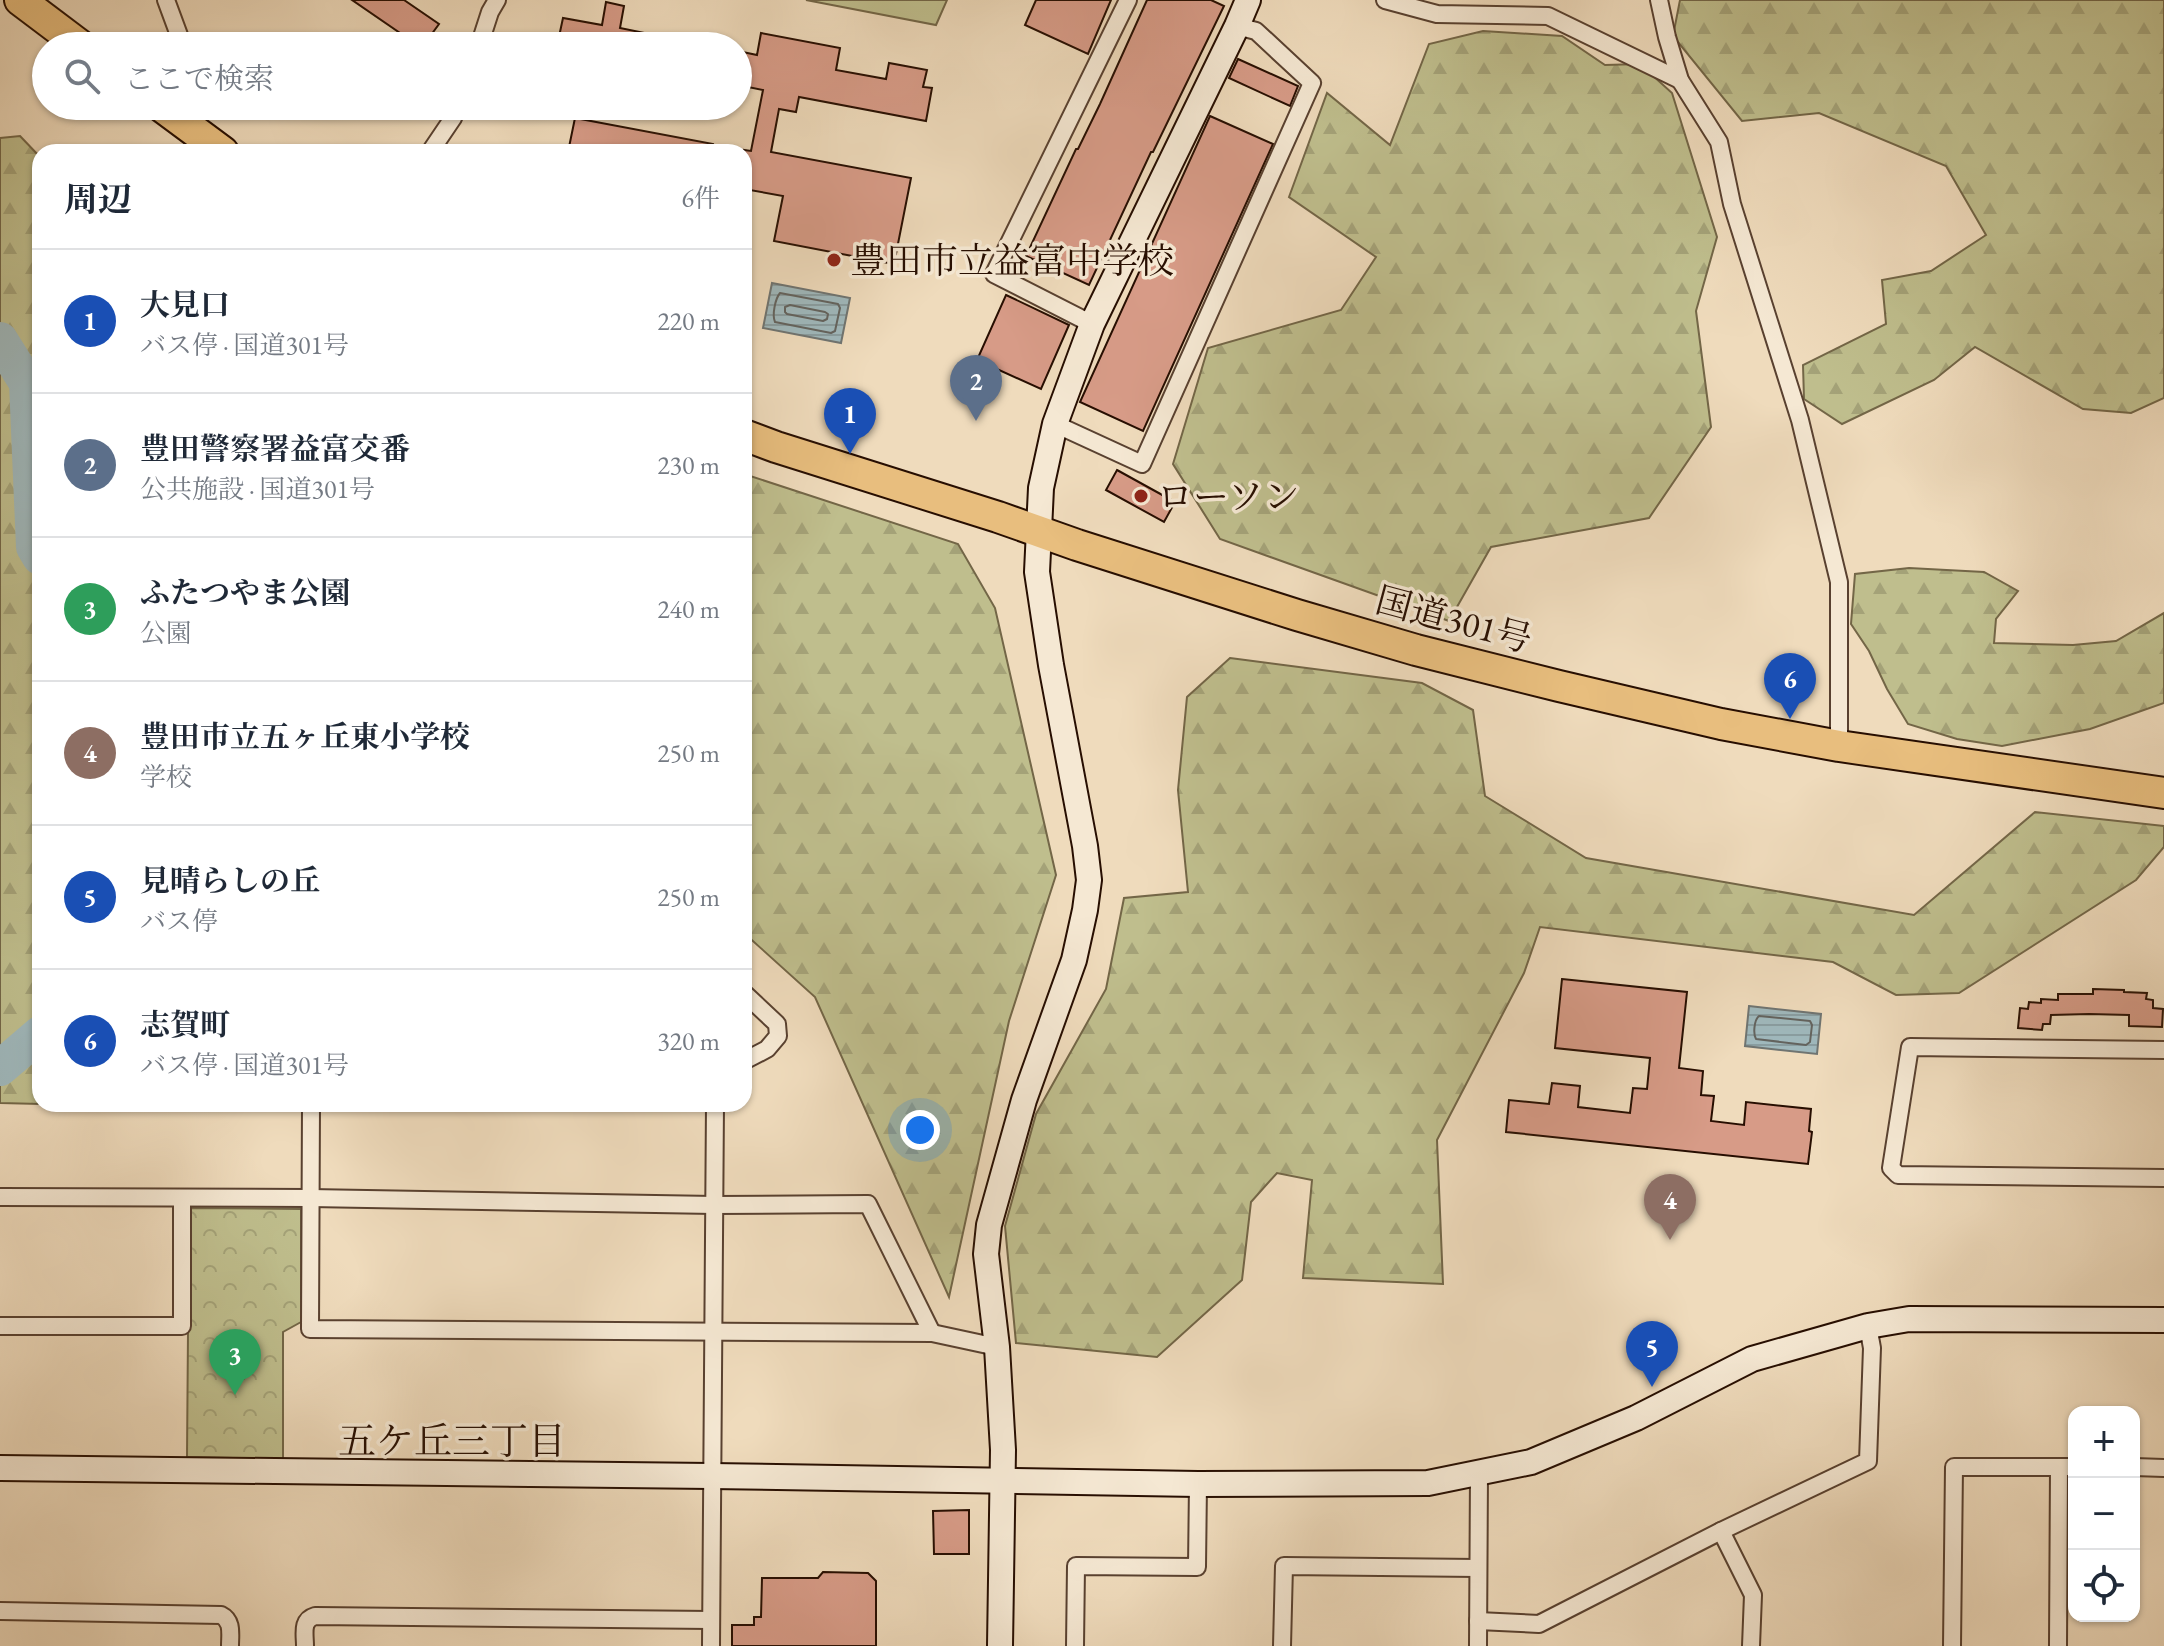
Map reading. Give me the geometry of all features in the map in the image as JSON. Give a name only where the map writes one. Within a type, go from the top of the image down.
[{"type":"highway","points":[[20,0],[62,32]]},
{"type":"highway","points":[[188,120],[214,144]]},
{"type":"highway","name":"国道301号","points":[[752,438],[1297,615],[1416,650],[1721,724],[1839,746],[2164,793]]},
{"type":"street","points":[[166,0],[178,32]]},
{"type":"street","points":[[484,32],[497,0]]},
{"type":"street","points":[[1092,324],[994,274],[1128,0]]},
{"type":"street","points":[[1385,0],[1437,14],[1548,16],[1680,80]]},
{"type":"street","points":[[1659,0],[1680,80],[1719,142],[1732,204],[1800,420],[1839,582],[1839,746]]},
{"type":"street","points":[[1000,1646],[1003,1450],[997,1347],[986,1254],[989,1225],[1024,1100],[1074,960],[1089,880],[1037,572],[1041,488],[1055,424],[1092,324],[1237,26],[1245,1]]},
{"type":"street","points":[[1055,424],[1142,464],[1312,83],[1256,31],[1237,26]]},
{"type":"street","points":[[435,144],[452,120]]},
{"type":"street","points":[[752,1001],[777,1024],[778,1036],[767,1049],[752,1057]]},
{"type":"street","points":[[2164,1050],[1910,1047],[1891,1168],[1898,1175],[2164,1178]]},
{"type":"street","points":[[311,1112],[310,1329],[932,1333],[997,1347]]},
{"type":"street","points":[[711,1646],[715,1112]]},
{"type":"street","points":[[0,1197],[868,1204],[932,1333]]},
{"type":"street","points":[[0,1326],[182,1326],[182,1198]]},
{"type":"street","points":[[0,1468],[1198,1484],[1428,1483],[1531,1462],[1636,1418],[1752,1359],[1868,1326],[1909,1319],[2164,1320]]},
{"type":"street","points":[[1478,1621],[1539,1624],[1721,1531],[1868,1461],[1872,1348],[1868,1326]]},
{"type":"street","points":[[1952,1646],[1954,1467],[2066,1467],[2058,1646]]},
{"type":"street","points":[[2140,1467],[2164,1468]]},
{"type":"street","points":[[1478,1646],[1479,1474]]},
{"type":"street","points":[[1075,1646],[1076,1566],[1197,1567],[1198,1484]]},
{"type":"street","points":[[1721,1531],[1753,1595],[1751,1646]]},
{"type":"street","points":[[1282,1646],[1284,1566],[1478,1568]]},
{"type":"street","points":[[0,1611],[221,1615],[228,1618],[230,1624],[230,1646]]},
{"type":"street","points":[[305,1646],[305,1622],[315,1616],[711,1620]]},
{"type":"green space","points":[[806,0],[947,0],[936,25]]},
{"type":"green space","points":[[1680,0],[2164,0],[2164,398],[2131,413],[2083,409],[1975,347],[1934,380],[1842,424],[1804,399],[1803,365],[1886,324],[1882,280],[1931,271],[1986,235],[1946,166],[1819,113],[1742,121],[1673,36]]},
{"type":"green space","points":[[1483,31],[1562,36],[1605,65],[1640,64],[1672,93],[1717,237],[1696,311],[1711,427],[1649,518],[1491,547],[1449,621],[1220,539],[1173,464],[1208,348],[1341,310],[1376,257],[1289,197],[1327,93],[1390,145],[1429,44]]},
{"type":"green space","points":[[20,136],[32,149],[32,1104],[0,1103],[0,138]]},
{"type":"green space","points":[[752,477],[958,544],[995,608],[1056,875],[1009,1021],[949,1297],[815,997],[752,940]]},
{"type":"green space","points":[[1909,568],[1984,572],[2018,591],[1996,619],[1994,643],[2073,645],[2116,641],[2164,613],[2164,703],[2090,729],[2002,746],[1957,739],[1908,724],[1851,624],[1855,574]]},
{"type":"green space","points":[[1230,658],[1422,683],[1473,710],[1485,796],[1586,858],[1914,915],[2035,812],[2164,826],[2164,847],[2136,880],[1959,993],[1896,995],[1833,962],[1540,927],[1524,973],[1437,1140],[1443,1284],[1303,1278],[1312,1180],[1277,1173],[1251,1202],[1242,1280],[1157,1357],[1016,1343],[1005,1226],[1036,1114],[1106,989],[1124,898],[1188,892],[1178,790],[1187,697]]},
{"type":"green space","points":[[189,1208],[301,1209],[301,1322],[283,1332],[283,1459],[187,1457]]},
{"type":"water","points":[[772,283],[850,298],[841,343],[763,328]]},
{"type":"water","points":[[1749,1006],[1821,1014],[1817,1054],[1745,1046]]},
{"type":"building","points":[[352,0],[404,0],[439,24],[433,32],[399,32]]},
{"type":"building","points":[[1036,0],[1111,0],[1088,54],[1025,25]]},
{"type":"building","points":[[1147,0],[1211,0],[1224,6],[1089,285],[1026,256]]},
{"type":"building","points":[[606,2],[624,6],[620,28],[640,32],[560,32],[563,18],[602,25]]},
{"type":"building","points":[[761,33],[840,48],[836,70],[886,79],[889,63],[927,70],[923,87],[932,88],[926,121],[799,97],[796,112],[779,109],[771,152],[911,178],[894,264],[774,241],[783,196],[752,190],[752,146],[763,90],[752,88],[752,54],[757,55]]},
{"type":"building","points":[[1238,59],[1298,86],[1290,106],[1229,78]]},
{"type":"building","points":[[1210,116],[1273,144],[1143,431],[1080,402]]},
{"type":"building","points":[[575,120],[586,120],[713,144],[570,144]]},
{"type":"building","points":[[1006,295],[1069,325],[1041,389],[977,360]]},
{"type":"building","name":"ローソン","points":[[1117,470],[1175,502],[1164,522],[1106,490]]},
{"type":"building","points":[[1562,979],[1687,992],[1679,1068],[1703,1071],[1701,1095],[1714,1096],[1711,1121],[1744,1125],[1746,1102],[1811,1109],[1808,1164],[1506,1132],[1509,1100],[1549,1104],[1552,1083],[1580,1086],[1578,1107],[1630,1113],[1633,1088],[1647,1089],[1650,1058],[1555,1048]]},
{"type":"building","points":[[2093,989],[2147,993],[2146,999],[2153,1000],[2153,1008],[2163,1009],[2162,1027],[2129,1026],[2129,1015],[2089,1014],[2051,1015],[2050,1024],[2043,1024],[2042,1030],[2018,1028],[2020,1008],[2028,1009],[2029,1002],[2058,1000],[2058,994],[2093,994]]},
{"type":"building","points":[[969,1510],[969,1554],[934,1554],[933,1511]]},
{"type":"building","points":[[823,1572],[868,1573],[876,1581],[876,1646],[732,1646],[732,1625],[754,1625],[754,1617],[761,1617],[762,1578],[818,1578]]},
{"type":"waterway","points":[[0,340],[27,383],[32,500]]},
{"type":"waterway","points":[[0,1068],[32,1041]]},
{"type":"place","name":"豊田市立益富中学校","points":[[834,260]]},
{"type":"place","name":"豊田警察署益富交番","points":[[976,421]]},
{"type":"place","name":"大見口","points":[[850,454]]},
{"type":"place","name":"ローソン","points":[[1141,496]]},
{"type":"place","name":"志賀町","points":[[1790,719]]},
{"type":"place","name":"豊田市立五ヶ丘東小学校","points":[[1670,1240]]},
{"type":"place","name":"見晴らしの丘","points":[[1652,1387]]},
{"type":"place","name":"ふたつやま公園","points":[[235,1395]]},
{"type":"district","name":"五ケ丘三丁目","points":[[452,1441]]}]
